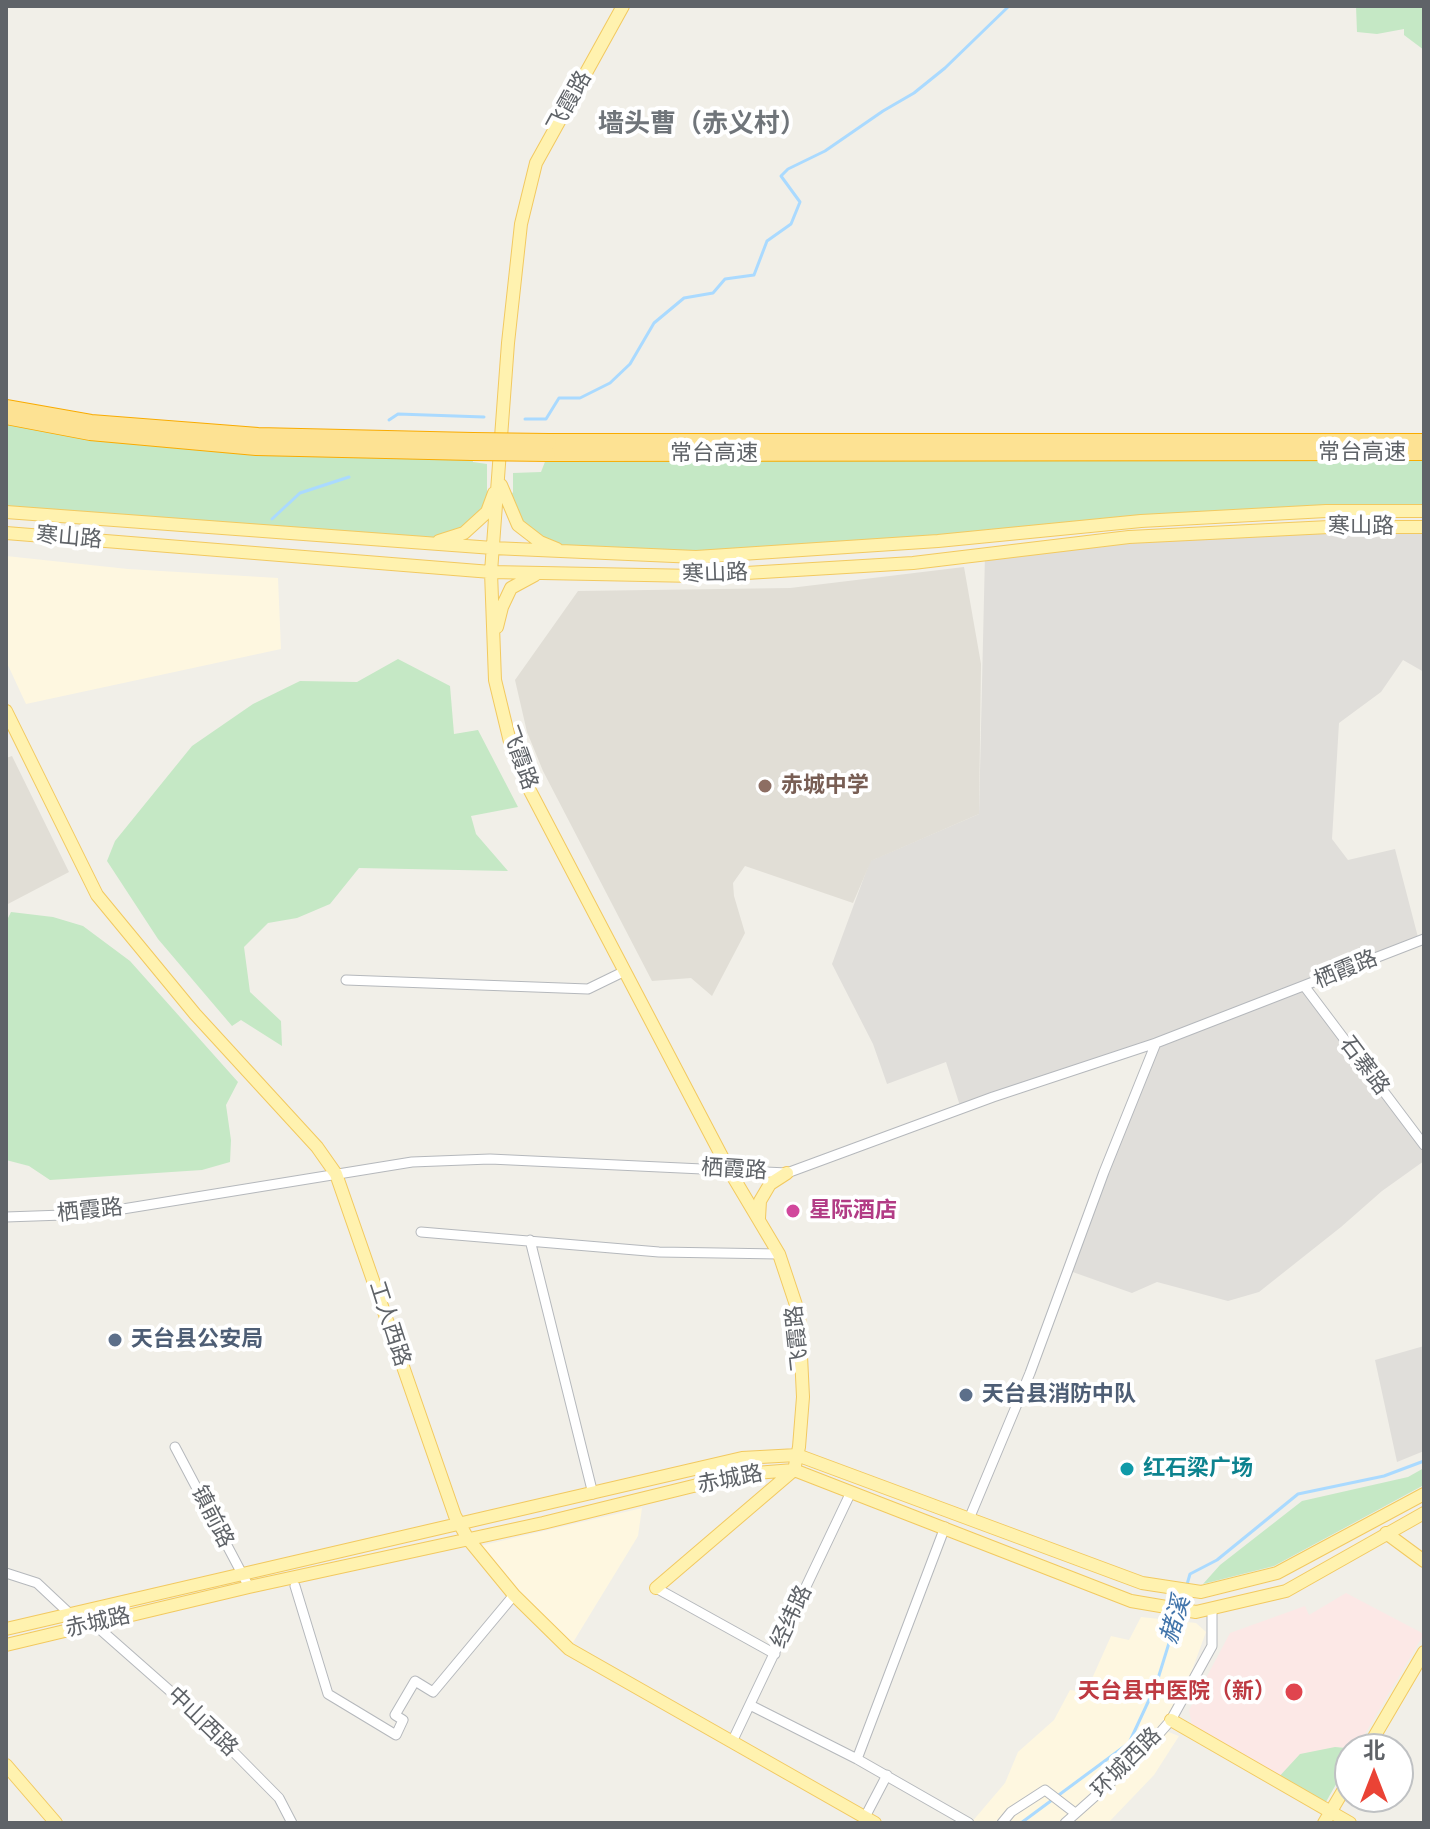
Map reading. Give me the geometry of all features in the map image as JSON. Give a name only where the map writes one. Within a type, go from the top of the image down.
[{"type":"highway","name":"常台高速","points":[[6,407],[91,422],[472,447]]},
{"type":"highway","name":"常台高速","points":[[6,417],[90,433],[256,448],[1424,453]]},
{"type":"highway","name":"常台高速","points":[[548,448],[1424,441]]},
{"type":"main road","name":"飞霞路","points":[[623,6],[536,163],[527,194],[516,255],[491,572],[495,680],[516,759],[527,785],[729,1170],[779,1254],[799,1314],[803,1397],[794,1470]]},
{"type":"main road","points":[[431,544],[464,533],[487,512],[499,479]]},
{"type":"main road","points":[[499,479],[518,525],[540,542],[563,552]]},
{"type":"main road","name":"寒山路","points":[[6,512],[431,544],[696,557],[938,541],[1141,521],[1326,511],[1424,511]]},
{"type":"main road","name":"寒山路","points":[[6,533],[491,572],[696,576],[913,563],[1129,537],[1329,527],[1424,527]]},
{"type":"main road","points":[[462,570],[477,578],[491,599]]},
{"type":"main road","points":[[493,642],[502,607],[511,588],[525,578],[540,573]]},
{"type":"main road","name":"工人西路","points":[[6,711],[97,895],[195,1014],[317,1147],[336,1174],[459,1524],[468,1539],[514,1595],[569,1649],[870,1820]]},
{"type":"main road","points":[[759,1218],[760,1201],[770,1184],[787,1173]]},
{"type":"main road","name":"赤城路","points":[[6,1629],[742,1458],[797,1455],[1142,1583],[1201,1592],[1277,1573],[1424,1494]]},
{"type":"main road","points":[[656,1588],[794,1470]]},
{"type":"main road","name":"赤城路","points":[[6,1645],[742,1474],[794,1470],[1131,1601],[1196,1612],[1286,1591],[1424,1513]]},
{"type":"main road","points":[[647,1481],[650,1497]]},
{"type":"main road","points":[[1386,1533],[1424,1561]]},
{"type":"main road","points":[[1020,1557],[1026,1540]]},
{"type":"main road","points":[[1376,1733],[1424,1652]]},
{"type":"main road","points":[[1171,1720],[1327,1818],[1350,1823]]},
{"type":"main road","points":[[6,1765],[56,1823]]},
{"type":"street","name":"栖霞路","points":[[6,1217],[92,1214],[412,1162],[490,1159],[787,1173],[993,1097],[1156,1043],[1424,939]]},
{"type":"street","points":[[346,980],[588,989],[625,971]]},
{"type":"street","name":"石寨路","points":[[1305,987],[1424,1145]]},
{"type":"street","points":[[969,1519],[1030,1373],[1104,1172],[1156,1043]]},
{"type":"street","points":[[421,1232],[659,1252],[779,1254]]},
{"type":"street","points":[[530,1240],[593,1494]]},
{"type":"street","name":"镇前路","points":[[175,1447],[249,1587]]},
{"type":"street","name":"经纬路","points":[[732,1742],[851,1492]]},
{"type":"street","points":[[857,1759],[945,1527]]},
{"type":"street","points":[[6,1573],[37,1583],[70,1614]]},
{"type":"street","points":[[295,1586],[328,1694],[396,1735],[403,1720],[395,1715],[415,1681],[433,1692],[514,1595]]},
{"type":"street","points":[[656,1588],[775,1654]]},
{"type":"street","name":"环城西路","points":[[1065,1823],[1137,1759],[1171,1720],[1212,1646],[1212,1609]]},
{"type":"street","name":"中山西路","points":[[102,1631],[195,1713],[279,1798],[292,1823]]},
{"type":"street","points":[[750,1705],[887,1775],[969,1823]]},
{"type":"street","points":[[870,1820],[887,1775]]},
{"type":"street","points":[[1002,1823],[1011,1812],[1045,1790],[1075,1813]]},
{"type":"shaded area","points":[[1424,527],[1424,672],[1403,660],[1381,692],[1339,723],[1332,839],[1348,860],[1395,849],[1419,941],[1305,987],[1424,1145],[1424,1161],[1382,1191],[1259,1292],[1228,1301],[1157,1282],[1132,1293],[1067,1270],[1155,1044],[961,1109],[946,1062],[887,1084],[873,1044],[832,964],[870,861],[979,814],[985,554],[1129,537]]},
{"type":"shaded area","points":[[6,556],[128,569],[278,578],[281,649],[26,704],[6,661]]},
{"type":"shaded area","name":"赤城中学","points":[[964,567],[981,664],[979,814],[871,861],[853,903],[745,866],[733,883],[745,933],[712,996],[691,978],[652,981],[543,771],[527,732],[515,680],[578,591],[790,588]]},
{"type":"shaded area","points":[[12,756],[69,872],[6,905],[6,758]]},
{"type":"shaded area","points":[[1424,1346],[1424,1451],[1397,1462],[1375,1360]]},
{"type":"shaded area","points":[[642,1508],[638,1536],[569,1649],[475,1547]]},
{"type":"shaded area","name":"天台县中医院（新）","points":[[1346,1593],[1424,1634],[1365,1733],[1334,1733],[1334,1748],[1276,1780],[1193,1731],[1189,1710],[1230,1633],[1305,1606],[1309,1615]]},
{"type":"shaded area","points":[[1141,1617],[1196,1623],[1206,1632],[1180,1703],[1166,1731],[1179,1736],[1154,1775],[1108,1823],[971,1823],[1005,1783],[1018,1752],[1054,1720],[1070,1690],[1086,1692],[1111,1636],[1129,1640]]},
{"type":"green space","points":[[1356,6],[1424,6],[1424,50],[1404,35],[1404,29],[1377,34],[1357,32]]},
{"type":"green space","points":[[6,417],[472,453],[473,462],[487,464],[487,512],[464,533],[431,544],[6,512]]},
{"type":"green space","points":[[1424,453],[1424,511],[1326,511],[696,557],[563,552],[519,525],[507,502],[513,492],[513,473],[541,472],[548,454]]},
{"type":"green space","points":[[398,659],[450,686],[454,734],[478,730],[518,807],[471,816],[476,834],[508,871],[359,868],[330,904],[297,918],[268,923],[244,947],[250,992],[281,1021],[282,1046],[241,1020],[232,1026],[158,939],[107,861],[115,841],[192,746],[253,704],[300,681],[357,682]]},
{"type":"green space","points":[[11,912],[53,917],[83,926],[130,961],[238,1082],[226,1105],[231,1140],[230,1162],[202,1170],[50,1180],[29,1166],[6,1160],[6,922]]},
{"type":"green space","points":[[1424,1468],[1424,1485],[1274,1566],[1203,1584],[1220,1565],[1302,1501],[1408,1477]]},
{"type":"green space","points":[[1334,1747],[1334,1788],[1323,1807],[1276,1780],[1300,1754]]},
{"type":"waterway","points":[[525,419],[546,419],[559,398],[580,398],[610,383],[630,364],[654,323],[684,298],[713,293],[725,279],[754,275],[767,241],[791,224],[800,202],[781,176],[914,93],[945,68],[1009,6]]},
{"type":"waterway","points":[[389,420],[398,414],[484,417]]},
{"type":"waterway","points":[[272,519],[300,493],[349,477]]},
{"type":"waterway","name":"赭溪","points":[[1186,1588],[1190,1574],[1217,1560],[1298,1494],[1384,1476],[1424,1461]]},
{"type":"waterway","name":"赭溪","points":[[1021,1823],[1129,1743],[1156,1685],[1178,1614]]},
{"type":"place","name":"赤城中学","points":[[765,786]]},
{"type":"place","name":"星际酒店","points":[[793,1211]]},
{"type":"place","name":"天台县公安局","points":[[115,1340]]},
{"type":"place","name":"天台县消防中队","points":[[966,1395]]},
{"type":"place","name":"红石梁广场","points":[[1127,1469]]},
{"type":"place","name":"天台县中医院（新）","points":[[1294,1692]]},
{"type":"district","name":"墙头曹（赤义村）","points":[[702,125]]}]
